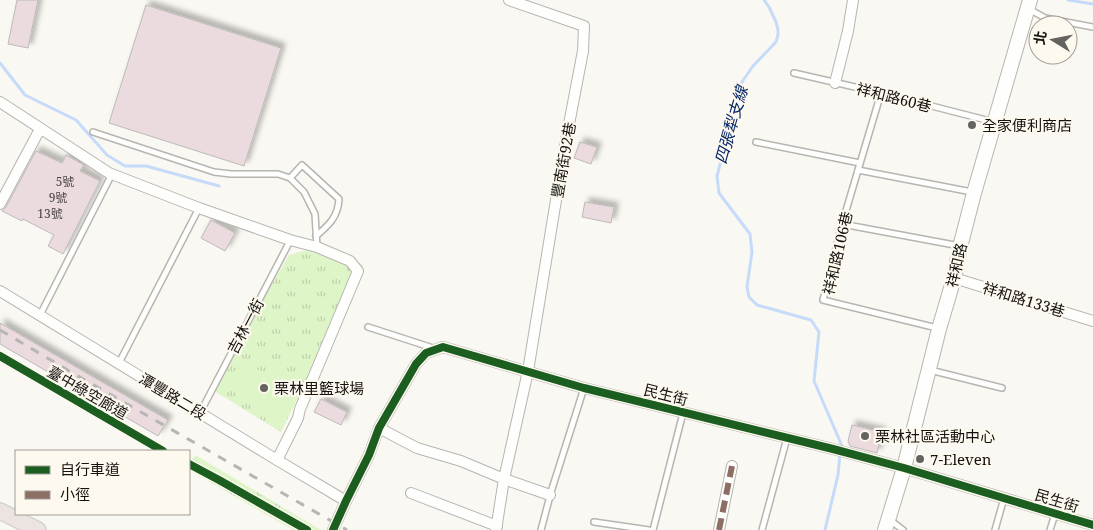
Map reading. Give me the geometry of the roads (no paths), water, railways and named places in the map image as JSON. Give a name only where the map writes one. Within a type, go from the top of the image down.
[{"type":"main road","points":[[0,511],[38,530]]},
{"type":"street","name":"豐南街92巷","points":[[509,0],[584,26],[584,51],[566,145],[528,371]]},
{"type":"street","points":[[835,83],[848,31],[852,0]]},
{"type":"street","name":"祥和路","points":[[887,525],[954,278],[974,193],[1029,4]]},
{"type":"street","points":[[0,102],[109,173],[199,208],[290,240],[316,247],[350,261],[358,271],[300,409],[298,418],[277,460]]},
{"type":"street","points":[[0,204],[40,129]]},
{"type":"street","name":"祥和路133巷","points":[[954,278],[1093,320]]},
{"type":"street","name":"潭豐路二段","points":[[0,291],[346,501]]},
{"type":"street","name":"民生街","points":[[436,349],[442,347],[584,388],[833,449],[1093,524]]},
{"type":"street","points":[[334,530],[380,428],[416,364],[426,353],[436,349]]},
{"type":"street","points":[[411,493],[496,528],[504,479],[528,371]]},
{"type":"street","points":[[380,428],[417,448],[461,461],[550,495]]},
{"type":"street","points":[[719,530],[732,466]]},
{"type":"lane","points":[[1029,4],[1045,18],[1093,27]]},
{"type":"lane","name":"祥和路60巷","points":[[794,73],[994,122]]},
{"type":"lane","name":"祥和路106巷","points":[[881,93],[842,224],[823,300],[939,329]]},
{"type":"lane","points":[[93,132],[214,172],[278,174],[290,178],[304,192],[315,214],[316,247]]},
{"type":"lane","points":[[756,142],[860,163]]},
{"type":"lane","points":[[290,178],[302,165],[339,200],[338,210],[330,224],[316,236]]},
{"type":"lane","points":[[858,170],[974,193]]},
{"type":"lane","points":[[40,315],[111,176],[109,173]]},
{"type":"lane","points":[[119,363],[199,208]]},
{"type":"lane","points":[[842,224],[960,246]]},
{"type":"lane","name":"吉林一街","points":[[200,413],[290,240]]},
{"type":"lane","points":[[368,326],[436,349]]},
{"type":"lane","points":[[929,370],[1002,388]]},
{"type":"lane","points":[[541,530],[550,495],[584,388]]},
{"type":"lane","points":[[653,530],[683,413]]},
{"type":"lane","points":[[762,530],[787,438]]},
{"type":"lane","points":[[995,530],[1004,497]]},
{"type":"lane","points":[[1050,530],[1055,514]]},
{"type":"lane","points":[[594,522],[649,530]]},
{"type":"lane","points":[[887,525],[903,530]]},
{"type":"waterway","name":"四張犁支線","points":[[764,0],[776,22],[778,35],[776,42],[753,66],[742,82],[717,176],[719,193],[750,234],[752,252],[747,287],[749,297],[757,305],[811,320],[819,332],[814,381],[842,446],[841,448]]},
{"type":"waterway","points":[[1068,0],[1093,4]]},
{"type":"waterway","points":[[0,63],[25,95],[76,120],[107,155],[125,166],[146,166],[219,186]]},
{"type":"waterway","name":"四張犁支線","points":[[825,530],[838,475],[840,454]]},
{"type":"railway","points":[[0,330],[347,530]]},
{"type":"place","name":"全家便利商店","points":[[972,125]]},
{"type":"place","name":"栗林里籃球場","points":[[264,388]]},
{"type":"place","name":"栗林社區活動中心","points":[[865,436]]},
{"type":"place","name":"7-Eleven","points":[[920,459]]}]
